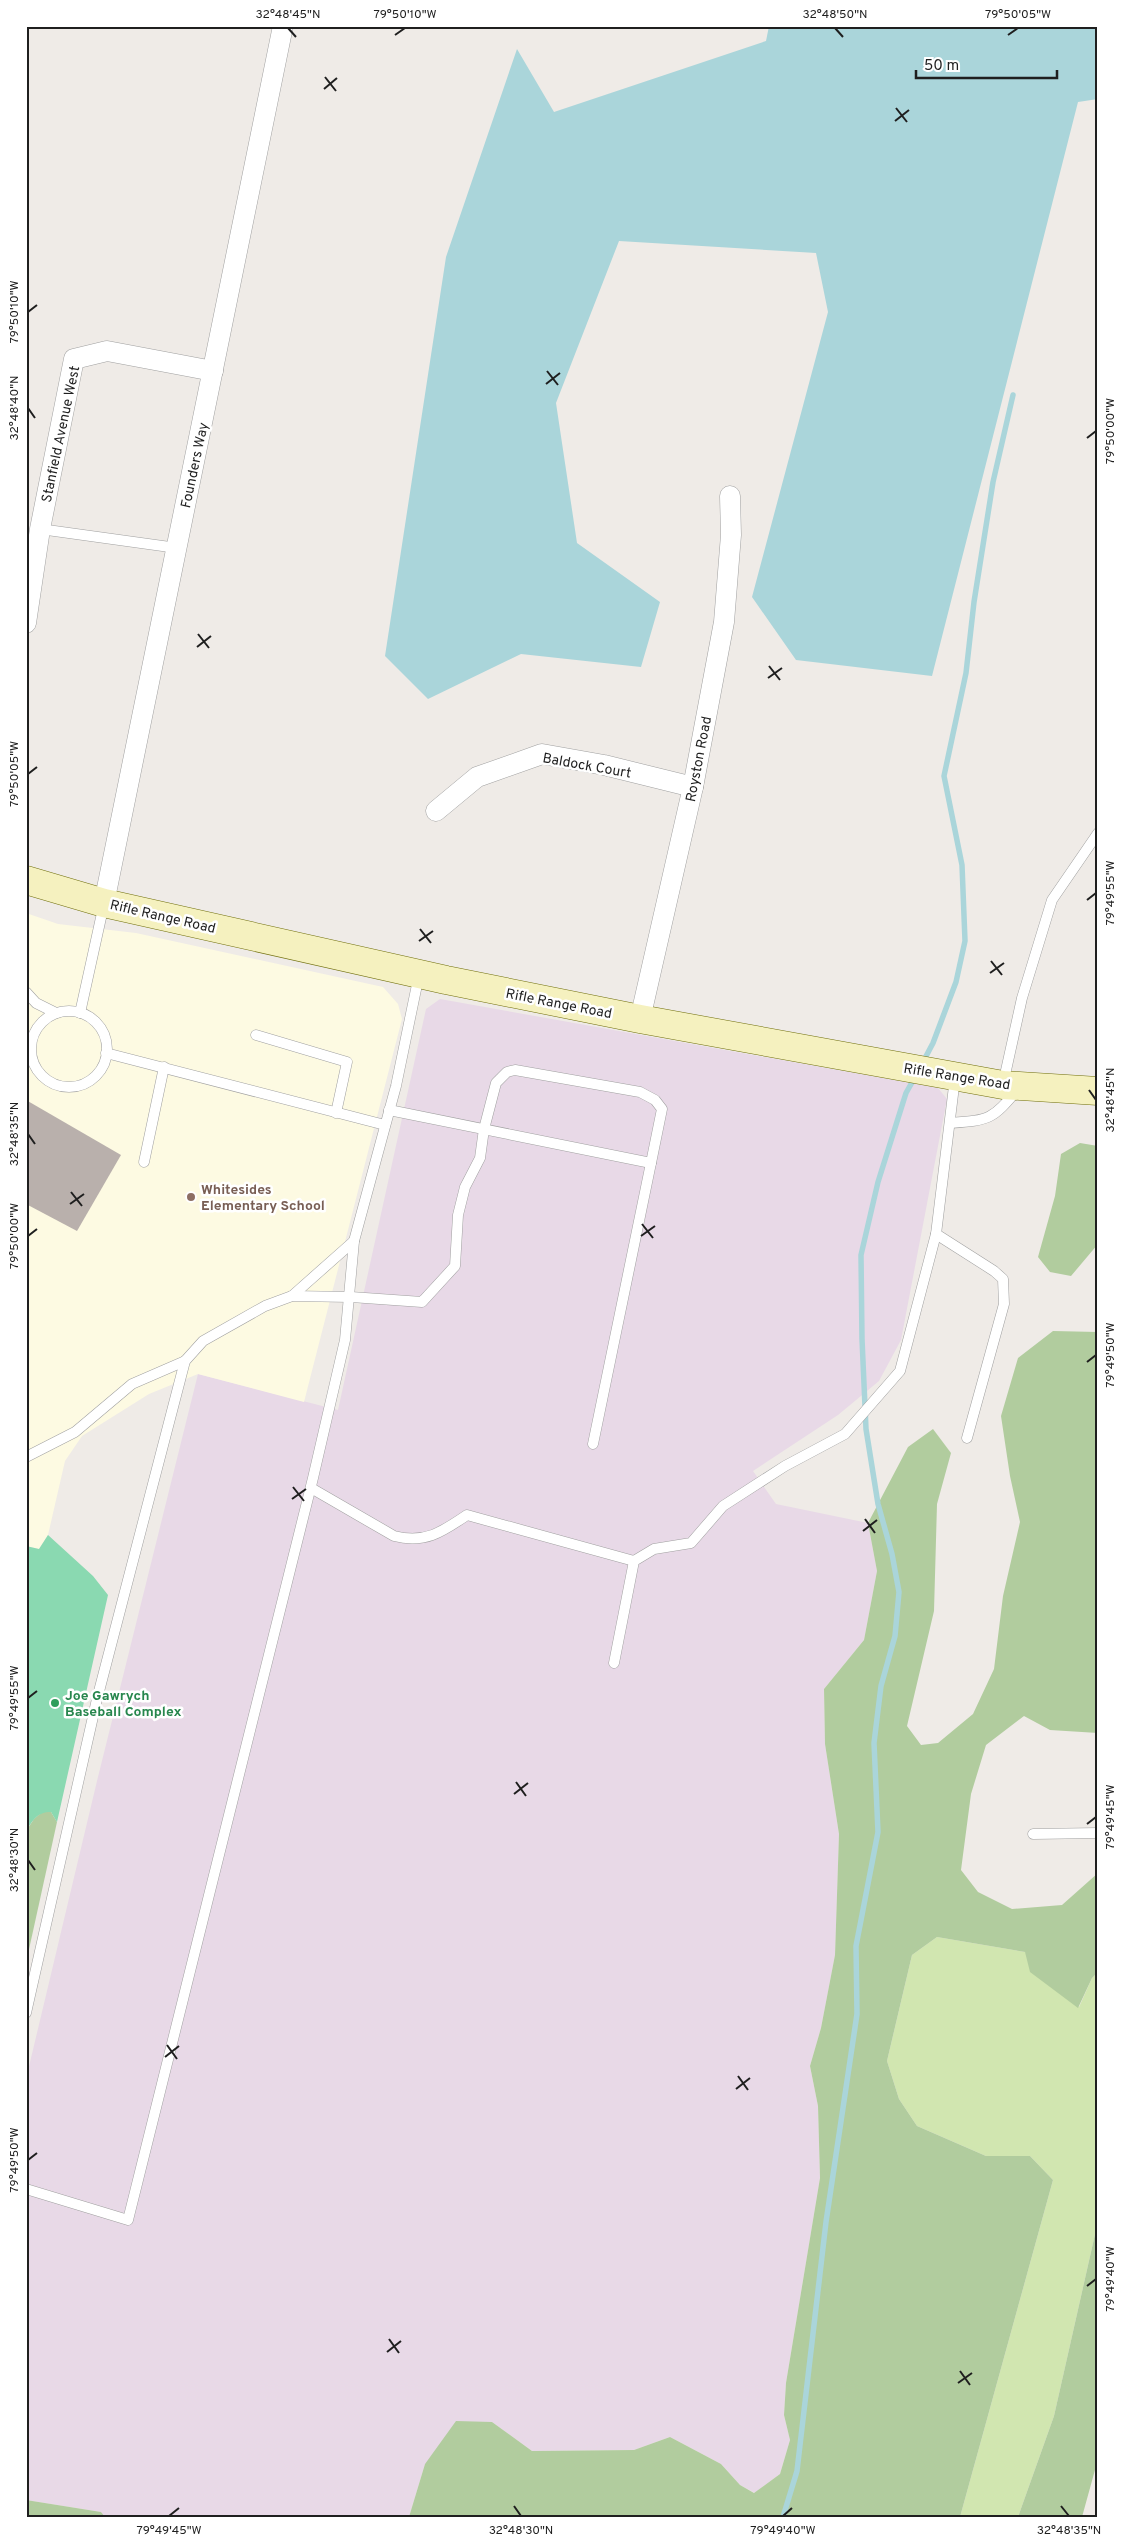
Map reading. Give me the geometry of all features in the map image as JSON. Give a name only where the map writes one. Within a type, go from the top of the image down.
[{"type":"main road","name":"Rifle Range Road","points":[[26,880],[104,903],[419,974],[640,1019],[1011,1086],[1098,1092]]},
{"type":"street","name":"Founders Way","points":[[104,903],[284,26]]},
{"type":"street","name":"Stanfield Avenue West","points":[[33,528],[74,359],[107,351],[213,371]]},
{"type":"street","name":"Royston Road","points":[[640,1019],[693,787],[724,622],[731,535],[730,496]]},
{"type":"street","points":[[26,623],[33,528]]},
{"type":"street","name":"Baldock Court","points":[[436,811],[477,777],[542,754],[604,765],[693,787]]},
{"type":"lane","points":[[33,528],[176,548]]},
{"type":"lane","points":[[950,1123],[984,1121],[1002,1109],[1011,1086],[1022,998],[1052,900],[1098,833]]},
{"type":"lane","points":[[80,1013],[104,903]]},
{"type":"lane","points":[[26,2189],[128,2220],[311,1488],[345,1340],[354,1241],[389,1110],[419,974]]},
{"type":"lane","points":[[26,992],[36,1003],[56,1013]]},
{"type":"lane","points":[[68,1011],[80,1013],[91,1019],[100,1028],[105,1040],[106,1053],[103,1065],[96,1076],[86,1084],[73,1087],[60,1086],[43,1077],[33,1062],[28,1049],[37,1028],[46,1019],[56,1013],[68,1011]]},
{"type":"lane","points":[[256,1035],[347,1062],[336,1113]]},
{"type":"lane","points":[[106,1053],[385,1126]]},
{"type":"lane","points":[[144,1162],[164,1067]]},
{"type":"lane","points":[[26,1457],[75,1432],[132,1384],[185,1361],[203,1341],[264,1306],[292,1296],[350,1297],[422,1302],[455,1266],[458,1215],[465,1187],[480,1158],[484,1129],[496,1083],[507,1072],[515,1070],[640,1092],[655,1100],[662,1109],[593,1444]]},
{"type":"lane","points":[[311,1488],[394,1536],[410,1540],[439,1534],[467,1515],[634,1561],[654,1549],[691,1543],[723,1506],[785,1466],[845,1434],[900,1371],[936,1234],[955,1077]]},
{"type":"lane","points":[[389,1110],[651,1163]]},
{"type":"lane","points":[[936,1234],[994,1270],[1003,1279],[1004,1304],[967,1438]]},
{"type":"lane","points":[[292,1296],[354,1241]]},
{"type":"lane","points":[[26,2013],[97,1699],[185,1361]]},
{"type":"lane","points":[[614,1662],[634,1561]]},
{"type":"lane","points":[[1033,1834],[1098,1833]]},
{"type":"shaded area","name":"Whitesides Elementary School","points":[[26,913],[58,924],[136,933],[383,987],[398,1004],[402,1019],[304,1402],[198,1374],[149,1394],[82,1436],[65,1461],[48,1535],[39,1549],[26,1546]]},
{"type":"shaded area","points":[[440,999],[938,1088],[947,1099],[901,1340],[879,1381],[838,1415],[753,1471],[776,1504],[868,1523],[877,1571],[864,1640],[824,1689],[825,1744],[839,1834],[835,1955],[821,2028],[810,2066],[818,2106],[820,2178],[786,2383],[784,2415],[790,2440],[780,2474],[755,2493],[740,2485],[721,2464],[670,2437],[634,2450],[532,2451],[492,2422],[425,2464],[409,2517],[105,2517],[101,2512],[26,2500],[26,2079],[97,1781],[198,1374],[338,1410],[426,1009]]},
{"type":"green space","points":[[1080,1143],[1098,1146],[1098,1244],[1071,1276],[1050,1272],[1038,1257],[1055,1196],[1061,1154]]},
{"type":"green space","points":[[1053,1331],[1098,1332],[1098,1733],[1050,1730],[1024,1716],[986,1745],[971,1794],[961,1870],[978,1892],[1012,1909],[1062,1905],[1098,1873],[1098,1972],[1092,1978],[1078,2008],[1030,1972],[1025,1952],[937,1937],[912,1955],[887,2061],[899,2099],[917,2126],[986,2156],[1030,2156],[1053,2180],[960,2517],[409,2517],[425,2464],[456,2421],[492,2422],[532,2451],[634,2450],[670,2437],[721,2464],[740,2485],[754,2493],[780,2474],[790,2440],[784,2415],[786,2383],[820,2178],[818,2106],[810,2066],[821,2028],[835,1955],[839,1834],[825,1744],[824,1689],[864,1640],[877,1571],[868,1523],[908,1447],[933,1429],[951,1453],[937,1504],[934,1611],[907,1726],[921,1745],[938,1743],[973,1714],[994,1669],[1003,1596],[1020,1522],[1010,1476],[1001,1416],[1018,1358]]},
{"type":"green space","name":"Joe Gawrych Baseball Complex","points":[[48,1535],[93,1576],[108,1595],[57,1822],[51,1812],[42,1813],[33,1820],[26,1831],[26,1546],[39,1549]]},
{"type":"green space","points":[[42,1812],[51,1812],[57,1822],[26,1963],[26,1831],[34,1819]]},
{"type":"green space","points":[[937,1937],[1025,1952],[1079,2007],[1092,1978],[1098,1972],[1098,2221],[1054,2416],[1018,2517],[960,2517],[1053,2180],[1030,2156],[986,2156],[917,2126],[899,2099],[887,2061],[912,1955]]},
{"type":"green space","points":[[1098,2221],[1098,2459],[1082,2517],[1018,2517],[1054,2416]]},
{"type":"green space","points":[[26,2500],[101,2512],[105,2517],[26,2517]]},
{"type":"water","points":[[769,26],[1098,26],[1098,99],[1078,102],[932,676],[796,660],[752,597],[828,312],[816,253],[619,241],[556,403],[577,543],[660,602],[641,667],[521,654],[428,699],[385,656],[446,257],[517,49],[554,112],[766,41]]},
{"type":"building","points":[[26,1100],[121,1155],[77,1231],[26,1204]]},
{"type":"waterway","points":[[923,1062],[933,1043],[956,982],[965,941],[962,865],[944,776],[966,673],[974,602],[993,482],[1013,395]]},
{"type":"waterway","points":[[783,2517],[797,2471],[826,2222],[857,2014],[856,1946],[878,1832],[874,1743],[881,1686],[895,1636],[899,1592],[892,1554],[878,1504],[866,1429],[861,1255],[878,1182],[906,1093],[915,1077]]},
{"type":"place","name":"Whitesides Elementary School","points":[[191,1197]]},
{"type":"place","name":"Joe Gawrych Baseball Complex","points":[[55,1703]]}]
